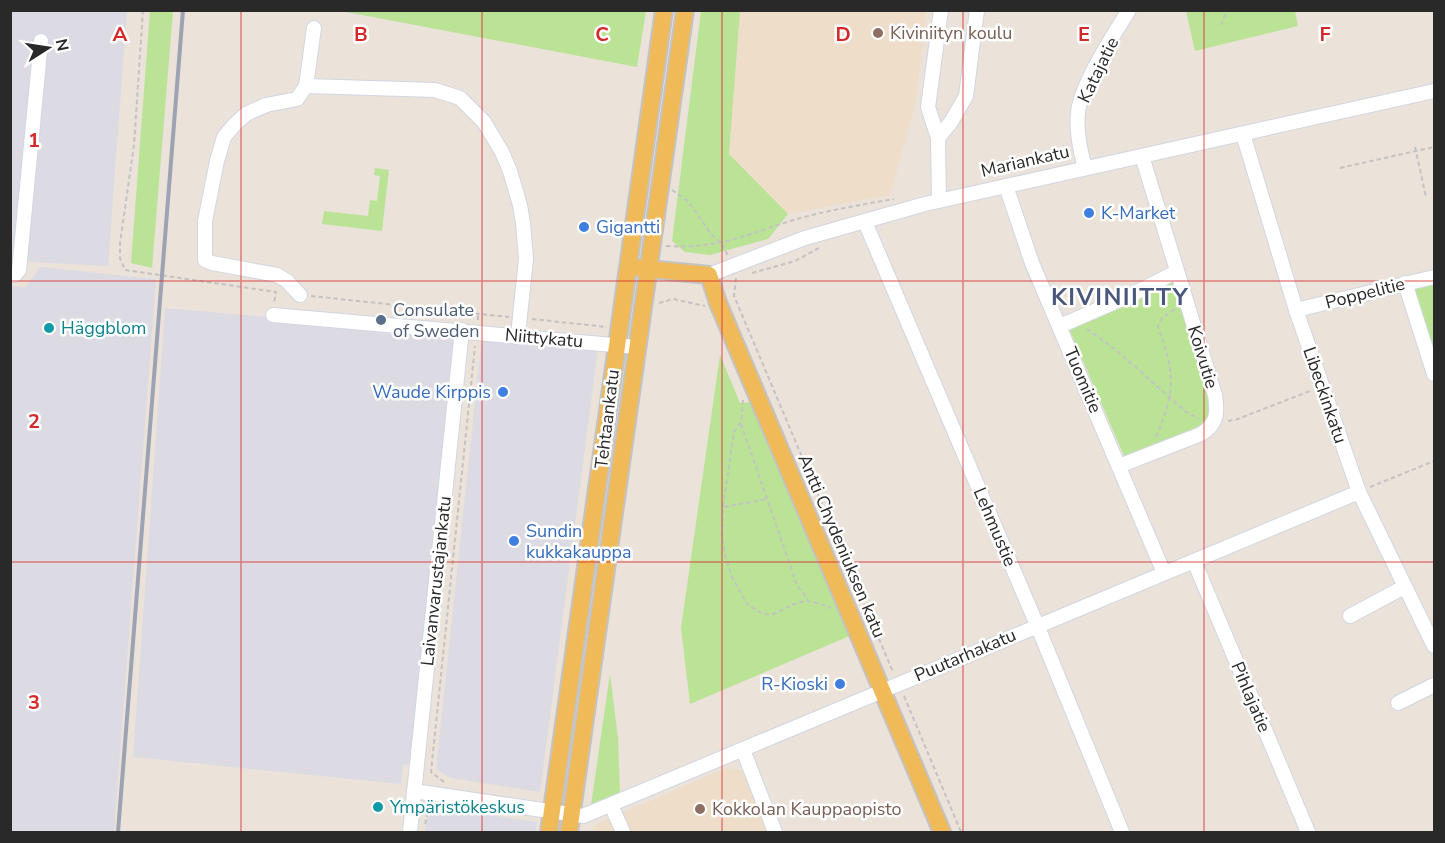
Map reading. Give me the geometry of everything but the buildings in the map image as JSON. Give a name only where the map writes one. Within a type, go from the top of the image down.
[{"type":"main road","name":"Tehtaankatu","points":[[549,832],[664,10]]},
{"type":"main road","name":"Tehtaankatu","points":[[569,832],[685,10]]},
{"type":"main road","name":"Mariankatu","points":[[628,266],[709,275]]},
{"type":"main road","name":"Antti Chydeniuksen katu","points":[[709,275],[718,303],[942,832]]},
{"type":"street","points":[[939,200],[938,138],[928,107],[941,10]]},
{"type":"street","points":[[938,138],[951,122],[966,96],[977,10]]},
{"type":"street","name":"Katajatie","points":[[1085,168],[1079,139],[1078,112],[1095,68],[1130,10]]},
{"type":"street","points":[[300,295],[287,280],[277,274],[205,260],[205,222],[224,138],[246,114],[266,105],[297,99],[306,86],[314,28]]},
{"type":"street","points":[[13,275],[20,270],[41,41]]},
{"type":"street","points":[[306,86],[435,90],[460,98],[484,122],[502,152],[520,205],[526,243],[526,260],[518,335]]},
{"type":"street","name":"Mariankatu","points":[[709,275],[734,271],[805,238],[939,200],[1434,91]]},
{"type":"street","name":"Libeckinkatu","points":[[1243,134],[1296,310],[1359,492],[1434,646]]},
{"type":"street","name":"Koivutie","points":[[1142,156],[1215,395],[1218,414],[1214,422]]},
{"type":"street","name":"Tuomitie","points":[[1006,186],[1032,263],[1066,323],[1119,466],[1164,573]]},
{"type":"street","name":"Lehmustie","points":[[866,222],[1122,832]]},
{"type":"street","points":[[1066,323],[1131,295],[1176,272]]},
{"type":"street","name":"Poppelitie","points":[[1296,310],[1434,277]]},
{"type":"street","points":[[1405,283],[1434,374]]},
{"type":"street","name":"Niittykatu","points":[[273,315],[476,331],[636,347]]},
{"type":"street","name":"Laivanvarustajankatu","points":[[410,832],[462,330]]},
{"type":"street","points":[[1119,466],[1201,434],[1214,422]]},
{"type":"street","name":"Puutarhakatu","points":[[414,791],[584,816],[1359,492]]},
{"type":"street","name":"Pihlajatie","points":[[1194,561],[1308,832]]},
{"type":"street","points":[[1350,616],[1404,587]]},
{"type":"street","points":[[1398,703],[1434,685]]},
{"type":"street","points":[[743,750],[775,832]]},
{"type":"street","points":[[610,805],[623,832]]},
{"type":"path","points":[[143,10],[134,145],[120,243],[120,258],[125,270],[131,273],[300,295],[607,327]]},
{"type":"path","points":[[1221,25],[1227,10]]},
{"type":"path","points":[[1340,168],[1415,149],[1434,147]]},
{"type":"path","points":[[1415,149],[1426,197]]},
{"type":"path","points":[[672,190],[688,201],[711,234],[722,244],[734,271],[734,296],[961,832]]},
{"type":"path","points":[[734,271],[795,261],[821,247]]},
{"type":"path","points":[[273,315],[276,292]]},
{"type":"path","points":[[659,303],[673,299],[705,306],[734,296]]},
{"type":"path","points":[[1152,453],[1170,398],[1171,368],[1158,326],[1162,318],[1186,303]]},
{"type":"path","points":[[445,783],[431,772],[478,313]]},
{"type":"path","points":[[1066,323],[1095,333],[1194,417],[1214,422],[1235,420],[1322,386]]},
{"type":"path","points":[[744,401],[741,422],[734,432],[723,507],[722,533],[725,555],[732,577],[747,604],[759,612],[771,615],[792,604],[808,600],[835,609]]},
{"type":"path","points":[[741,422],[798,585],[808,600]]},
{"type":"path","points":[[1359,492],[1434,461]]},
{"type":"path","points":[[723,507],[768,499]]},
{"type":"shaded area","points":[[11,11],[127,11],[108,266],[11,261]]},
{"type":"shaded area","points":[[740,11],[927,11],[915,105],[890,195],[788,214],[729,154]]},
{"type":"shaded area","points":[[40,267],[156,279],[114,832],[11,832],[11,286],[26,287]]},
{"type":"shaded area","points":[[165,308],[457,334],[412,763],[403,765],[401,784],[133,757]]},
{"type":"shaded area","points":[[482,337],[598,348],[540,792],[451,778],[436,769]]},
{"type":"shaded area","points":[[727,768],[742,771],[767,832],[589,832],[599,823]]},
{"type":"shaded area","points":[[437,809],[537,822],[536,832],[425,832],[427,818]]},
{"type":"green space","points":[[646,10],[637,67],[341,11]]},
{"type":"green space","points":[[150,11],[173,11],[152,268],[131,263]]},
{"type":"green space","points":[[701,11],[740,11],[729,154],[788,214],[768,239],[710,255],[685,252],[672,241]]},
{"type":"green space","points":[[1186,11],[1295,11],[1298,26],[1195,51]]},
{"type":"green space","points":[[375,168],[389,170],[382,231],[322,224],[324,211],[368,216],[370,200],[377,201],[380,176],[374,175]]},
{"type":"green space","points":[[1172,280],[1199,361],[1212,413],[1204,425],[1197,430],[1125,458],[1068,326]]},
{"type":"green space","points":[[1434,285],[1434,360],[1414,289]]},
{"type":"green space","points":[[720,355],[740,403],[752,402],[852,635],[690,704],[681,628]]},
{"type":"green space","points":[[610,674],[618,738],[620,794],[591,805]]},
{"type":"railway","points":[[118,832],[183,10]]},
{"type":"place","name":"Kiviniityn koulu","points":[[878,33]]},
{"type":"place","name":"K-Market","points":[[1089,213]]},
{"type":"place","name":"Gigantti","points":[[584,227]]},
{"type":"place","name":"Consulate of Sweden","points":[[381,320]]},
{"type":"place","name":"Häggblom","points":[[49,328]]},
{"type":"place","name":"Waude Kirppis","points":[[503,392]]},
{"type":"place","name":"Sundin kukkakauppa","points":[[514,541]]},
{"type":"place","name":"R-Kioski","points":[[840,684]]},
{"type":"place","name":"Ympäristökeskus","points":[[378,807]]},
{"type":"place","name":"Kokkolan Kauppaopisto","points":[[700,809]]},
{"type":"district","name":"KIVINIITTY","points":[[1120,297]]}]
